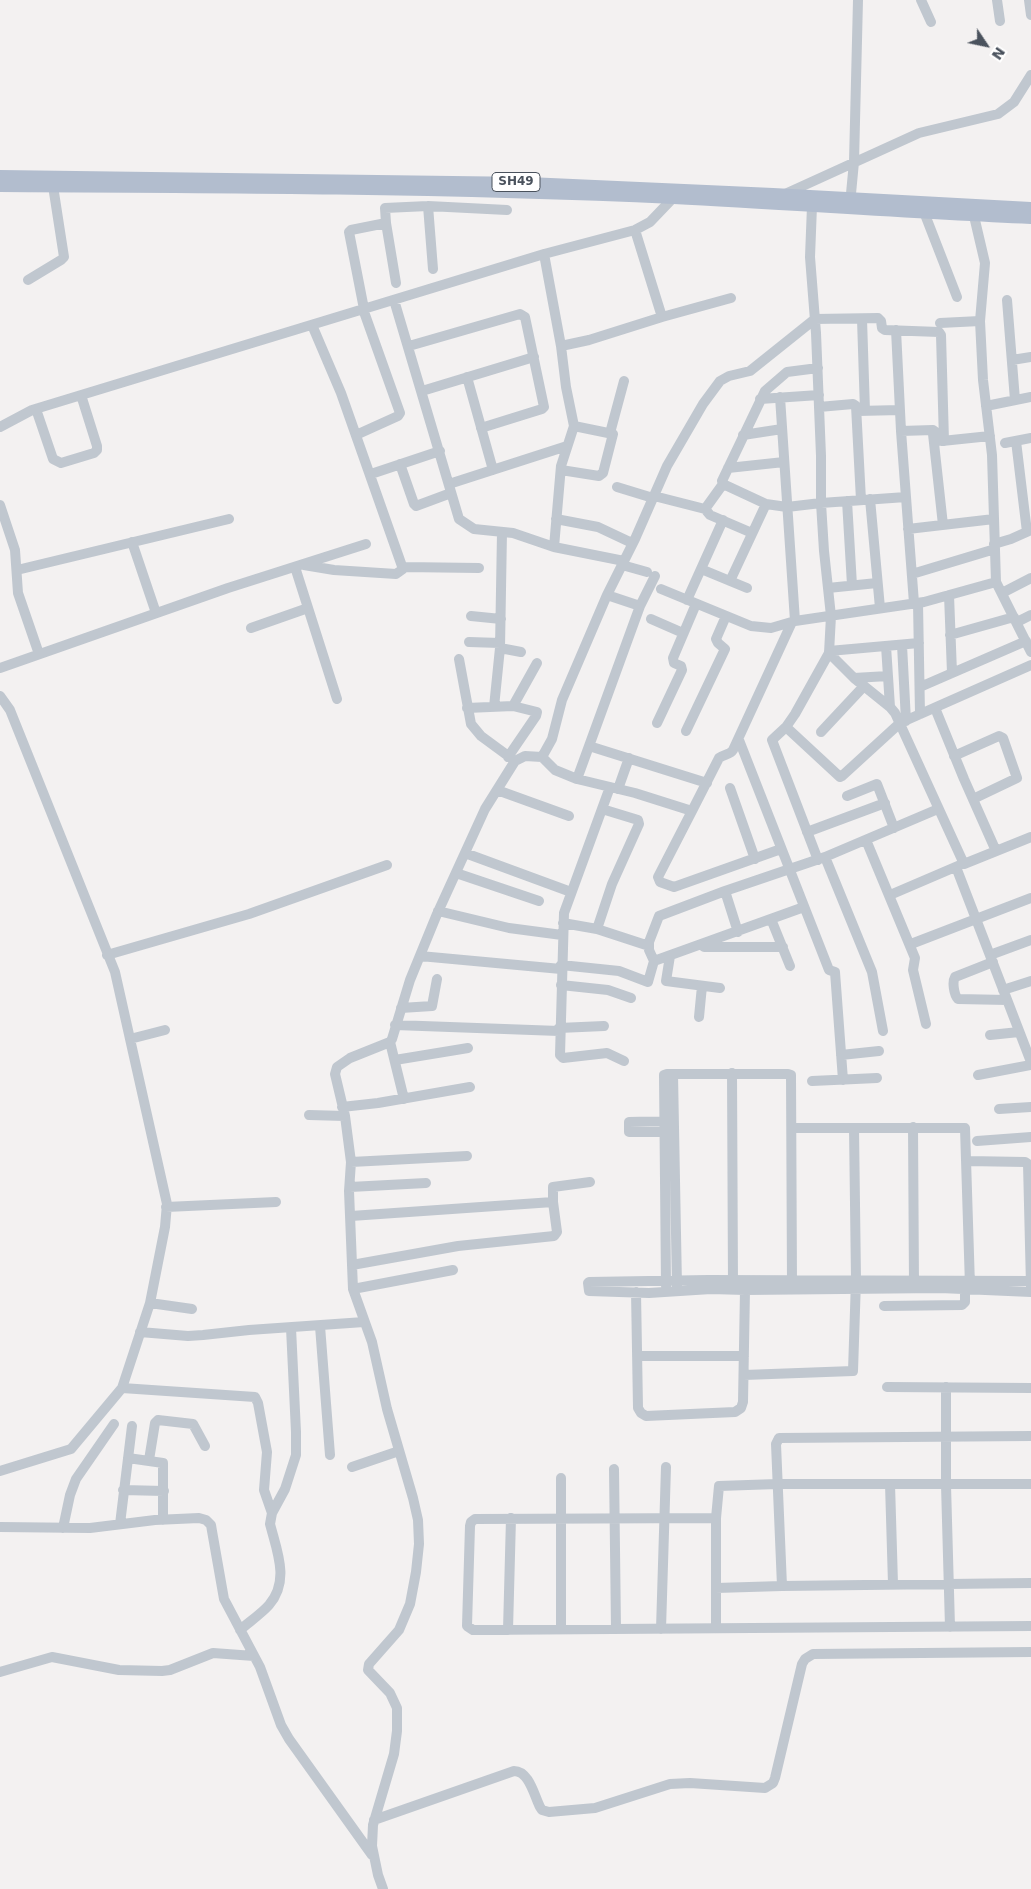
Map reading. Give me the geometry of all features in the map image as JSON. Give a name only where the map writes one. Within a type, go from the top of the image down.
[{"type":"main road","name":"SH49","points":[[0,176],[528,182],[784,194],[924,212],[1031,218]]},
{"type":"main road","name":"SH49","points":[[0,186],[305,188],[673,198],[812,206],[850,203],[1031,208]]},
{"type":"street","points":[[850,203],[854,162],[858,0]]},
{"type":"street","points":[[921,0],[931,22]]},
{"type":"street","points":[[997,0],[1000,21]]},
{"type":"street","points":[[1029,0],[1031,15]]},
{"type":"street","points":[[784,194],[919,133],[998,114],[1014,102],[1031,74]]},
{"type":"street","points":[[28,280],[64,257],[53,186]]},
{"type":"street","points":[[467,192],[469,208]]},
{"type":"street","points":[[0,427],[36,409],[81,395],[544,254],[635,230],[650,222],[673,198]]},
{"type":"street","points":[[428,206],[432,269]]},
{"type":"street","points":[[396,283],[386,223],[385,210],[387,207],[428,206],[507,210]]},
{"type":"street","points":[[812,206],[810,257],[818,368],[821,503],[832,616],[829,652],[805,699],[786,727],[772,740],[807,832],[821,858],[872,972],[883,1031]]},
{"type":"street","points":[[924,212],[957,298]]},
{"type":"street","points":[[974,216],[985,263],[980,321],[986,406],[992,455],[996,582],[1031,652]]},
{"type":"street","points":[[356,435],[398,416],[400,413],[364,309],[349,232],[386,223]]},
{"type":"street","points":[[635,230],[662,317]]},
{"type":"street","points":[[544,254],[574,426],[561,470],[554,547]]},
{"type":"street","points":[[560,346],[589,340],[731,298]]},
{"type":"street","points":[[394,300],[458,516],[462,522],[474,529],[514,533],[554,547],[623,563],[651,574],[577,779]]},
{"type":"street","points":[[1007,300],[1015,400]]},
{"type":"street","points":[[409,346],[520,314],[525,317],[544,407],[481,428]]},
{"type":"street","points":[[542,757],[552,739],[562,700],[607,595],[667,466],[703,404],[720,381],[729,376],[750,371],[815,319],[878,318],[881,321],[883,330],[939,332],[942,335],[944,441]]},
{"type":"street","points":[[862,319],[861,411],[865,500],[880,608]]},
{"type":"street","points":[[940,323],[980,321]]},
{"type":"street","points":[[298,566],[396,574],[402,572],[403,567],[371,474],[312,325]]},
{"type":"street","points":[[896,330],[908,529],[916,603],[920,714]]},
{"type":"street","points":[[422,391],[534,357]]},
{"type":"street","points":[[1012,360],[1031,357]]},
{"type":"street","points":[[705,510],[722,484],[743,435],[765,391],[787,372],[818,368]]},
{"type":"street","points":[[467,378],[493,470]]},
{"type":"street","points":[[561,470],[601,475],[613,436],[610,433],[624,381]]},
{"type":"street","points":[[36,409],[53,459],[60,463],[94,453],[97,450],[97,446],[81,395]]},
{"type":"street","points":[[760,399],[818,395]]},
{"type":"street","points":[[780,397],[793,622],[732,752],[719,758],[658,876],[660,882],[674,887],[755,860],[781,849]]},
{"type":"street","points":[[986,406],[1031,397]]},
{"type":"street","points":[[819,407],[853,404],[861,411],[900,410]]},
{"type":"street","points":[[574,426],[610,433]]},
{"type":"street","points":[[743,435],[782,429]]},
{"type":"street","points":[[901,431],[933,430],[937,433],[939,440],[944,441],[990,436]]},
{"type":"street","points":[[933,430],[943,525]]},
{"type":"street","points":[[1005,443],[1031,438]]},
{"type":"street","points":[[912,574],[995,547],[1029,531],[1016,441]]},
{"type":"street","points":[[400,464],[416,506],[450,488],[493,470],[568,446]]},
{"type":"street","points":[[371,474],[440,451]]},
{"type":"street","points":[[728,468],[784,462]]},
{"type":"street","points":[[1020,473],[1031,470]]},
{"type":"street","points":[[722,484],[766,504],[787,507],[906,497]]},
{"type":"street","points":[[617,487],[705,510],[710,515],[752,533]]},
{"type":"street","points":[[847,501],[852,585]]},
{"type":"street","points":[[730,581],[766,504]]},
{"type":"street","points":[[0,505],[14,543],[18,593],[39,654]]},
{"type":"street","points":[[17,570],[229,519]]},
{"type":"street","points":[[556,519],[598,527],[632,543]]},
{"type":"street","points":[[908,529],[994,519]]},
{"type":"street","points":[[657,723],[682,670],[681,666],[672,661],[683,633],[701,569],[722,520]]},
{"type":"street","points":[[494,707],[500,645],[502,532]]},
{"type":"street","points":[[132,542],[156,613]]},
{"type":"street","points":[[0,668],[228,588],[366,544]]},
{"type":"street","points":[[298,566],[308,608],[337,699]]},
{"type":"street","points":[[403,567],[479,568]]},
{"type":"street","points":[[701,569],[748,588]]},
{"type":"street","points":[[1002,593],[1031,578]]},
{"type":"street","points":[[661,589],[758,628],[771,628],[793,622],[916,603],[996,582]]},
{"type":"street","points":[[828,588],[877,583]]},
{"type":"street","points":[[607,595],[640,606]]},
{"type":"street","points":[[949,595],[952,673]]},
{"type":"street","points":[[251,628],[308,608]]},
{"type":"street","points":[[950,635],[1031,615]]},
{"type":"street","points":[[471,616],[501,619]]},
{"type":"street","points":[[686,731],[725,649],[716,639],[726,616]]},
{"type":"street","points":[[650,619],[683,633]]},
{"type":"street","points":[[920,687],[1026,641]]},
{"type":"street","points":[[469,642],[500,645],[521,652]]},
{"type":"street","points":[[829,652],[918,643]]},
{"type":"street","points":[[902,645],[903,722]]},
{"type":"street","points":[[886,646],[890,707]]},
{"type":"street","points":[[829,652],[854,678],[890,707],[903,722],[960,865],[975,920],[1031,1064],[978,1075]]},
{"type":"street","points":[[459,659],[471,724],[475,730],[512,759]]},
{"type":"street","points":[[512,706],[537,663]]},
{"type":"street","points":[[786,727],[840,777],[903,722],[1031,665]]},
{"type":"street","points":[[854,678],[888,676]]},
{"type":"street","points":[[821,732],[864,686]]},
{"type":"street","points":[[0,696],[10,710],[115,972],[166,1207],[165,1227],[150,1303],[122,1388],[71,1449],[0,1471]]},
{"type":"street","points":[[404,1099],[390,1042],[395,1025],[438,911],[485,809],[537,714],[535,711],[512,706],[467,708]]},
{"type":"street","points":[[935,708],[972,799],[996,851]]},
{"type":"street","points":[[954,756],[999,736],[1003,738],[1017,778],[972,799]]},
{"type":"street","points":[[738,740],[829,970],[835,973],[843,1080]]},
{"type":"street","points":[[590,746],[707,783]]},
{"type":"street","points":[[512,759],[525,756],[542,757],[555,770],[577,779],[670,803],[692,811]]},
{"type":"street","points":[[624,1060],[607,1053],[561,1057],[559,1029],[564,913],[602,809],[629,758]]},
{"type":"street","points":[[848,796],[877,784],[894,828]]},
{"type":"street","points":[[730,788],[755,860]]},
{"type":"street","points":[[497,790],[569,816]]},
{"type":"street","points":[[807,832],[885,803]]},
{"type":"street","points":[[597,929],[612,884],[640,824],[638,820],[602,809]]},
{"type":"street","points":[[420,956],[619,971],[648,982],[654,961],[649,946],[659,916],[724,891],[821,858],[938,809]]},
{"type":"street","points":[[890,895],[1031,837]]},
{"type":"street","points":[[866,840],[911,944],[915,958],[913,970],[926,1024]]},
{"type":"street","points":[[465,853],[571,892]]},
{"type":"street","points":[[107,955],[249,914],[387,864]]},
{"type":"street","points":[[456,873],[540,901]]},
{"type":"street","points":[[724,891],[738,932]]},
{"type":"street","points":[[911,944],[1031,898]]},
{"type":"street","points":[[654,961],[804,907]]},
{"type":"street","points":[[438,911],[509,928],[562,935]]},
{"type":"street","points":[[771,919],[790,966]]},
{"type":"street","points":[[563,923],[597,929],[649,946]]},
{"type":"street","points":[[1031,940],[991,958],[955,977],[953,980],[958,999],[1005,995],[1031,981]]},
{"type":"street","points":[[696,947],[783,947]]},
{"type":"street","points":[[670,956],[666,981],[720,988]]},
{"type":"street","points":[[401,1008],[432,1006],[437,979]]},
{"type":"street","points":[[561,985],[608,990],[631,998]]},
{"type":"street","points":[[699,1017],[702,986]]},
{"type":"street","points":[[395,1025],[559,1029],[604,1026]]},
{"type":"street","points":[[130,1039],[165,1030]]},
{"type":"street","points":[[990,1035],[1019,1032]]},
{"type":"street","points":[[383,1889],[372,1846],[374,1820],[394,1754],[397,1708],[390,1693],[368,1670],[369,1664],[399,1630],[410,1604],[419,1544],[418,1520],[387,1409],[372,1342],[353,1289],[351,1162],[344,1111],[335,1074],[337,1067],[350,1058],[390,1042]]},
{"type":"street","points":[[395,1060],[468,1048]]},
{"type":"street","points":[[841,1054],[879,1051]]},
{"type":"street","points":[[732,1073],[733,1285]]},
{"type":"street","points":[[792,1285],[791,1075],[732,1073],[667,1074],[664,1078],[669,1127],[674,1284],[666,1292],[589,1291],[589,1282],[674,1284],[733,1285],[792,1285],[855,1284],[968,1286],[1031,1292],[1028,1164],[1025,1162],[967,1161]]},
{"type":"street","points":[[812,1081],[877,1078]]},
{"type":"street","points":[[309,1115],[344,1111],[470,1087]]},
{"type":"street","points":[[999,1109],[1031,1107]]},
{"type":"street","points":[[913,1127],[914,1285]]},
{"type":"street","points":[[792,1128],[965,1128],[968,1286],[965,1302],[962,1305],[884,1306]]},
{"type":"street","points":[[744,1375],[853,1371],[855,1284],[854,1128]]},
{"type":"street","points":[[977,1140],[1031,1137]]},
{"type":"street","points":[[351,1162],[467,1156]]},
{"type":"street","points":[[352,1265],[458,1246],[554,1236],[557,1232],[552,1187],[590,1182]]},
{"type":"street","points":[[350,1187],[426,1184]]},
{"type":"street","points":[[166,1207],[276,1202]]},
{"type":"street","points":[[352,1216],[553,1202]]},
{"type":"street","points":[[353,1289],[453,1270]]},
{"type":"street","points":[[968,1286],[1031,1281]]},
{"type":"street","points":[[733,1285],[745,1290],[792,1285]]},
{"type":"street","points":[[636,1292],[638,1408],[646,1416],[735,1412],[741,1408],[744,1375],[745,1290]]},
{"type":"street","points":[[150,1303],[192,1309]]},
{"type":"street","points":[[140,1332],[188,1336],[364,1322]]},
{"type":"street","points":[[320,1326],[330,1455]]},
{"type":"street","points":[[240,1630],[269,1605],[279,1586],[281,1567],[270,1524],[272,1513],[285,1489],[296,1455],[291,1328]]},
{"type":"street","points":[[637,1356],[744,1356]]},
{"type":"street","points":[[887,1387],[1031,1388]]},
{"type":"street","points":[[946,1387],[946,1485],[950,1627]]},
{"type":"street","points":[[122,1388],[255,1397],[258,1403],[267,1452],[264,1490],[272,1513]]},
{"type":"street","points":[[149,1460],[155,1423],[158,1420],[192,1424],[205,1446]]},
{"type":"street","points":[[62,1528],[76,1479],[114,1424]]},
{"type":"street","points":[[120,1524],[132,1426]]},
{"type":"street","points":[[782,1586],[776,1444],[780,1438],[1031,1436]]},
{"type":"street","points":[[352,1467],[399,1451]]},
{"type":"street","points":[[128,1458],[161,1462],[164,1465],[163,1520]]},
{"type":"street","points":[[661,1629],[666,1467]]},
{"type":"street","points":[[614,1469],[616,1629]]},
{"type":"street","points":[[561,1629],[562,1478]]},
{"type":"street","points":[[716,1628],[716,1518],[719,1486],[777,1484],[1031,1484]]},
{"type":"street","points":[[890,1484],[893,1584]]},
{"type":"street","points":[[123,1490],[164,1491]]},
{"type":"street","points":[[0,1527],[90,1528],[199,1518],[211,1524],[224,1599],[254,1656],[281,1725],[374,1858]]},
{"type":"street","points":[[716,1518],[479,1518],[471,1522],[466,1622],[469,1629],[1031,1626]]},
{"type":"street","points":[[508,1630],[511,1518]]},
{"type":"street","points":[[716,1588],[1031,1583]]},
{"type":"street","points":[[374,1820],[514,1771],[518,1771],[526,1776],[540,1807],[550,1812],[595,1808],[670,1784],[690,1783],[764,1788],[773,1783],[775,1778],[802,1664],[808,1656],[822,1654],[1031,1652]]},
{"type":"street","points":[[0,1672],[52,1657],[119,1670],[162,1671],[170,1670],[214,1653],[254,1656]]}]
